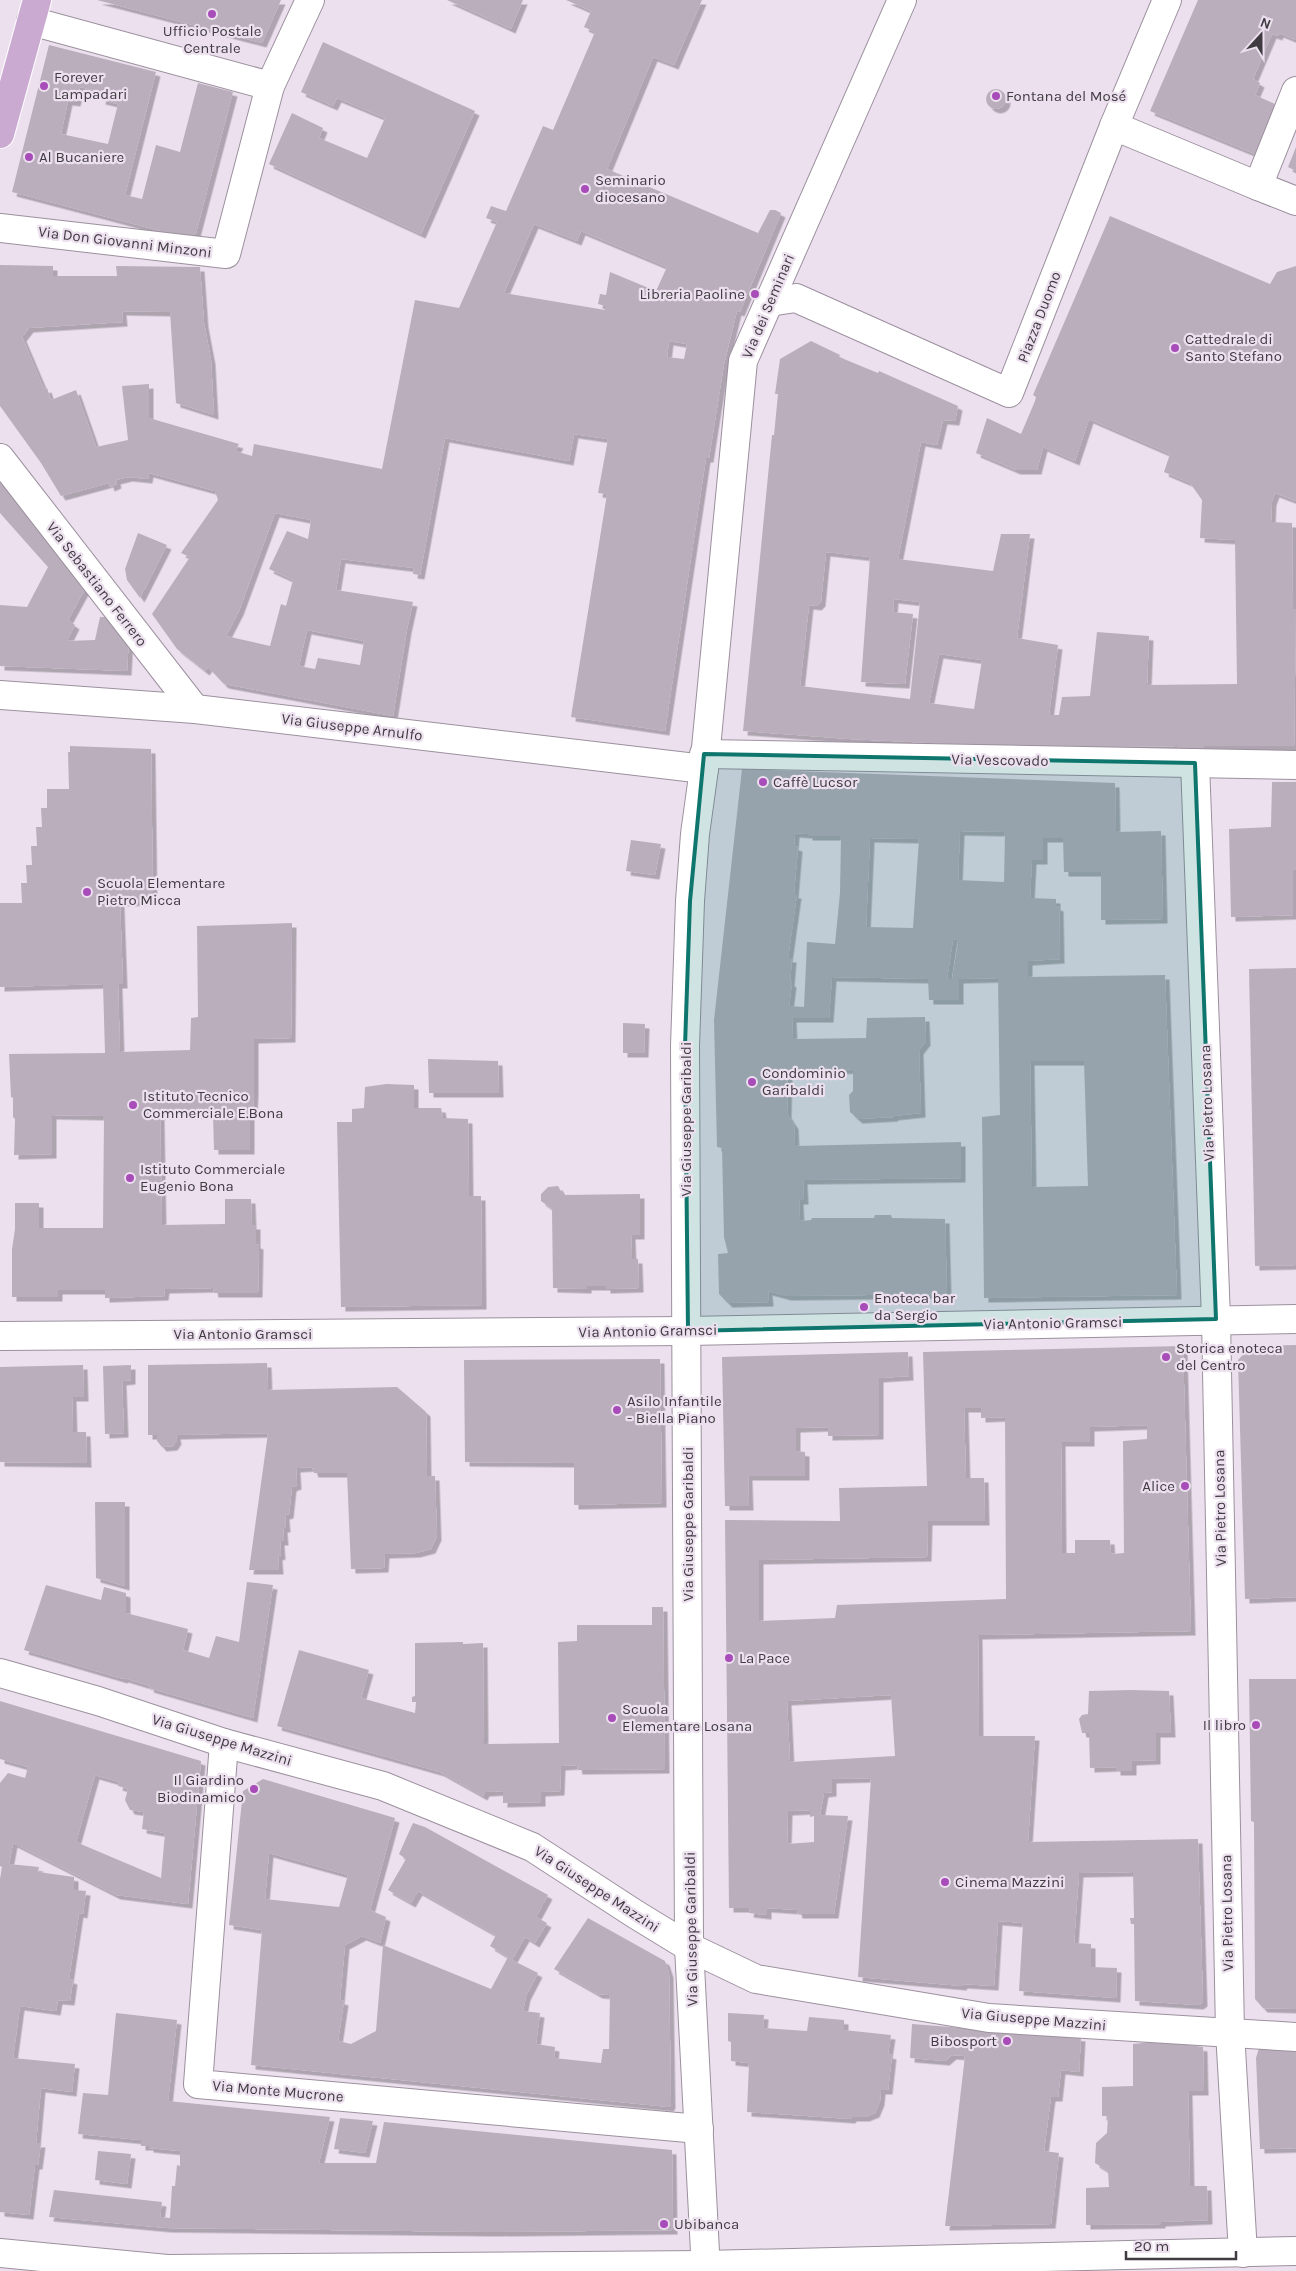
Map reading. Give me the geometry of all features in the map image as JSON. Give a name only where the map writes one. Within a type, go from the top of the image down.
[{"type":"main road","points":[[0,134],[34,11]]},
{"type":"street","name":"Via Don Giovanni Minzoni","points":[[0,228],[226,254],[270,86],[310,0]]},
{"type":"street","name":"Via dei Seminari","points":[[704,761],[743,361],[902,0]]},
{"type":"street","name":"Piazza Duomo","points":[[769,302],[796,298],[1009,393],[1114,126],[1167,0]]},
{"type":"street","points":[[34,11],[270,86]]},
{"type":"street","points":[[1258,186],[1296,91]]},
{"type":"street","points":[[1114,126],[1296,201]]},
{"type":"street","name":"Via Sebastiano Ferrero","points":[[0,458],[195,709]]},
{"type":"street","name":"Via Giuseppe Arnulfo","points":[[0,695],[195,709],[704,761]]},
{"type":"street","name":"Via Vescovado","points":[[704,761],[1296,765]]},
{"type":"street","name":"Via Giuseppe Garibaldi","points":[[704,761],[695,834],[690,901],[685,1046],[688,1330],[689,1947],[705,2268]]},
{"type":"street","name":"Via Pietro Losana","points":[[1195,763],[1216,1319],[1230,2032],[1243,2253]]},
{"type":"street","name":"Via Antonio Gramsci","points":[[0,1336],[688,1330],[1296,1319]]},
{"type":"street","name":"Via Giuseppe Mazzini","points":[[0,1673],[98,1702],[224,1743],[384,1786],[532,1847],[689,1947],[756,1979],[989,2018],[1296,2037]]},
{"type":"street","name":"Via Monte Mucrone","points":[[224,1743],[198,2084],[699,2129]]},
{"type":"street","points":[[0,2253],[167,2269],[376,2269],[705,2268],[1296,2251]]},
{"type":"highlighted area","points":[[704,754],[1195,763],[1216,1319],[688,1331],[685,1046],[690,901]]},
{"type":"building","name":"Ufficio Postale Centrale","points":[[97,0],[281,0],[262,43]]},
{"type":"building","points":[[447,0],[523,0],[511,29]]},
{"type":"building","points":[[566,0],[702,0],[674,65],[653,57],[607,169],[758,233],[770,210],[781,213],[740,312],[737,311],[724,364],[709,458],[706,458],[665,731],[571,717],[607,494],[598,493],[608,439],[574,434],[569,461],[445,438],[420,575],[413,574],[414,568],[341,559],[336,590],[413,602],[393,716],[224,684],[208,667],[205,671],[177,649],[152,614],[190,557],[181,553],[218,500],[215,491],[149,473],[148,479],[128,477],[116,480],[117,484],[110,487],[109,483],[61,496],[41,463],[0,406],[0,265],[53,266],[53,276],[117,276],[116,266],[200,267],[204,323],[211,360],[214,415],[176,403],[170,312],[122,311],[123,322],[29,328],[22,337],[44,389],[47,388],[51,400],[76,390],[96,447],[128,440],[122,386],[149,384],[149,418],[239,444],[235,451],[252,456],[254,444],[382,469],[415,300],[459,308],[497,222],[486,218],[491,206],[506,211],[543,126],[553,130],[595,32],[584,27],[591,11]],"holes":[[[534,224],[577,241],[581,231],[667,267],[656,291],[610,272],[606,295],[600,294],[598,304],[605,306],[605,310],[504,293]],[[669,341],[687,344],[684,359],[667,357]],[[275,513],[311,520],[308,539],[287,531],[269,569],[293,580],[286,606],[281,604],[270,646],[226,636],[239,611]],[[307,630],[364,641],[360,665],[318,658],[315,669],[299,666]]]},
{"type":"building","points":[[1198,0],[1296,0],[1296,40],[1279,33],[1278,36],[1272,34],[1253,79],[1260,83],[1255,95],[1275,104],[1255,154],[1150,111]]},
{"type":"building","points":[[323,42],[475,111],[421,234],[269,164],[292,113],[323,128],[319,138],[367,158],[385,118],[337,98],[333,106],[301,92]]},
{"type":"building","points":[[49,45],[156,72],[125,195],[142,199],[156,145],[180,152],[198,83],[233,92],[196,233],[187,238],[12,192]],"holes":[[[80,87],[103,92],[101,100],[118,104],[108,144],[61,134],[68,101],[76,102]]]},
{"type":"building","name":"Fontana del Mosé","points":[[992,89],[1000,89],[1006,95],[1006,103],[1000,109],[992,109],[986,103],[986,95]]},
{"type":"building","points":[[1296,147],[1296,171],[1288,167]]},
{"type":"building","points":[[1110,216],[1270,284],[1277,272],[1296,266],[1296,501],[1275,493],[1272,501],[1271,522],[1292,523],[1293,609],[1296,609],[1294,746],[1035,748],[850,739],[743,731],[772,435],[774,435],[778,394],[775,394],[780,359],[811,341],[840,355],[839,357],[878,373],[879,371],[958,406],[955,421],[943,420],[937,445],[921,442],[898,559],[993,571],[1001,534],[1030,534],[1017,638],[1058,645],[1049,715],[1059,715],[1062,697],[1090,696],[1097,632],[1149,636],[1147,685],[1237,684],[1235,540],[1200,538],[1202,500],[1190,483],[1164,472],[1170,454],[1089,419],[1075,461],[1043,447],[1037,470],[1016,470],[976,453],[987,418],[1021,434],[1035,401],[1036,397],[1033,395]],"holes":[[[826,552],[870,557],[861,682],[905,684],[913,614],[893,612],[894,599],[920,602],[910,699],[800,686],[809,605],[817,606],[821,602]],[[939,654],[982,660],[974,709],[929,703]]]},
{"type":"building","points":[[0,457],[85,589],[68,620],[75,625],[67,641],[95,640],[100,617],[106,617],[129,637],[127,671],[0,666],[0,605],[27,607],[48,567],[0,513]]},
{"type":"building","points":[[138,533],[167,545],[140,598],[127,580],[125,569]]},
{"type":"building","name":"Istituto Tecnico Commerciale E.Bona","points":[[70,746],[151,749],[153,901],[120,902],[123,984],[118,984],[120,1052],[190,1050],[191,1018],[198,1017],[197,926],[292,923],[291,1038],[254,1039],[254,1091],[253,1111],[250,1113],[250,1150],[214,1150],[213,1114],[160,1115],[162,1225],[225,1224],[225,1199],[251,1199],[252,1225],[256,1225],[256,1244],[259,1245],[258,1293],[214,1293],[213,1288],[165,1289],[164,1296],[105,1298],[105,1290],[58,1290],[58,1297],[12,1297],[12,1249],[15,1229],[15,1203],[39,1203],[39,1228],[103,1228],[104,1116],[52,1115],[52,1154],[14,1155],[15,1119],[13,1117],[13,1098],[11,1097],[9,1054],[105,1053],[103,984],[0,987],[0,903],[22,903],[21,883],[27,883],[26,865],[32,865],[31,846],[37,846],[36,827],[42,827],[41,808],[47,808],[47,789],[69,789],[68,752],[70,752]]},
{"type":"building","points":[[742,769],[1115,783],[1116,832],[1161,831],[1163,919],[1101,920],[1101,872],[1064,872],[1063,838],[1043,838],[1043,860],[1032,860],[1030,898],[1056,899],[1056,906],[1059,907],[1060,959],[1028,961],[1028,977],[1165,975],[1177,1295],[984,1298],[982,1117],[1000,1115],[998,978],[959,979],[959,1000],[929,1000],[928,979],[832,977],[829,1018],[792,1018],[793,1039],[866,1038],[867,1018],[925,1017],[926,1041],[919,1050],[921,1113],[858,1119],[850,1112],[849,1095],[853,1091],[853,1069],[788,1073],[787,1114],[794,1125],[795,1146],[961,1142],[961,1178],[803,1180],[804,1200],[799,1200],[800,1221],[811,1220],[812,1218],[874,1218],[875,1215],[891,1215],[892,1218],[945,1219],[947,1294],[787,1296],[768,1291],[769,1302],[728,1303],[719,1294],[718,1254],[728,1253],[724,1237],[722,1148],[717,1147],[714,1020]],"holes":[[[960,831],[1005,832],[1004,882],[958,880]],[[795,833],[808,834],[808,836],[841,836],[840,893],[835,944],[807,942],[804,1007],[789,1006],[792,983],[790,982],[792,958],[788,958],[797,894],[794,894],[798,847],[794,846]],[[870,838],[919,839],[913,928],[866,927]],[[953,939],[958,942],[952,979],[947,979]],[[1030,1061],[1084,1061],[1088,1186],[1032,1187]]]},
{"type":"building","points":[[1272,782],[1296,782],[1296,870],[1293,870],[1293,915],[1231,917],[1229,829],[1271,827]]},
{"type":"building","points":[[631,840],[661,844],[655,875],[626,871]]},
{"type":"building","points":[[1296,968],[1296,1265],[1255,1266],[1249,969]]},
{"type":"building","points":[[623,1023],[645,1024],[644,1053],[623,1053]]},
{"type":"building","points":[[428,1059],[498,1061],[499,1093],[429,1093]]},
{"type":"building","points":[[386,1084],[414,1085],[414,1108],[441,1108],[443,1118],[468,1119],[469,1196],[481,1196],[482,1305],[341,1307],[337,1122],[352,1122],[352,1109],[364,1108],[365,1087]]},
{"type":"building","points":[[558,1186],[563,1195],[640,1194],[640,1235],[631,1235],[632,1259],[638,1259],[639,1288],[606,1289],[606,1286],[587,1286],[587,1289],[553,1288],[552,1209],[541,1201],[541,1194],[548,1187]]},
{"type":"building","points":[[1296,1345],[1296,1597],[1245,1599],[1238,1360],[1251,1346]]},
{"type":"building","points":[[1181,1346],[1183,1348],[1191,1631],[978,1635],[979,1736],[1035,1736],[1028,1842],[1198,1839],[1203,2002],[1199,2005],[1135,2001],[1134,1924],[1131,1924],[1130,1918],[1134,1918],[1133,1872],[1079,1873],[1074,1943],[1091,1944],[1091,1967],[1117,1968],[1116,1998],[1019,1991],[1023,1923],[998,1921],[994,1986],[963,1984],[962,1986],[858,1977],[871,1778],[832,1779],[832,1792],[824,1793],[820,1815],[848,1816],[834,1914],[798,1914],[797,1910],[767,1908],[767,1915],[749,1913],[750,1908],[729,1908],[725,1520],[840,1521],[839,1488],[927,1486],[923,1352]],"holes":[[[964,1408],[981,1408],[981,1418],[1005,1417],[1006,1599],[837,1605],[835,1618],[759,1621],[759,1560],[927,1557],[928,1521],[985,1521],[984,1478],[966,1478]],[[1147,1425],[1147,1439],[1123,1441],[1124,1553],[1111,1554],[1110,1540],[1075,1540],[1075,1553],[1062,1553],[1061,1442],[1090,1442],[1090,1427]],[[891,1695],[895,1756],[790,1762],[787,1701]],[[810,1810],[810,1817],[814,1816],[814,1842],[787,1844],[788,1811]]]},
{"type":"building","points":[[908,1352],[909,1376],[879,1378],[879,1435],[828,1436],[828,1427],[796,1428],[796,1451],[805,1452],[805,1476],[748,1476],[749,1506],[725,1506],[722,1357]]},
{"type":"building","points":[[660,1359],[662,1503],[574,1505],[574,1463],[465,1462],[464,1360]]},
{"type":"building","points":[[267,1363],[268,1390],[397,1387],[426,1412],[427,1476],[435,1476],[437,1536],[431,1549],[416,1553],[385,1554],[384,1568],[351,1569],[347,1473],[314,1473],[312,1467],[296,1468],[297,1485],[292,1487],[289,1514],[285,1515],[286,1528],[283,1528],[284,1541],[280,1541],[279,1570],[249,1570],[268,1433],[176,1435],[177,1440],[173,1446],[162,1447],[157,1441],[157,1435],[148,1435],[148,1365]]},
{"type":"building","points":[[83,1365],[84,1397],[72,1397],[73,1432],[86,1432],[87,1463],[0,1462],[0,1367]]},
{"type":"building","points":[[131,1365],[131,1380],[122,1381],[124,1433],[105,1434],[103,1366]]},
{"type":"building","points":[[95,1502],[125,1502],[125,1586],[96,1578]]},
{"type":"building","points":[[247,1582],[273,1585],[253,1718],[149,1688],[150,1686],[124,1678],[24,1650],[46,1585],[101,1600],[104,1587],[126,1593],[126,1613],[188,1629],[183,1650],[209,1658],[216,1636],[239,1642]]},
{"type":"building","points":[[652,1607],[663,1607],[665,1769],[578,1770],[577,1765],[561,1766],[560,1791],[541,1792],[541,1802],[503,1803],[503,1791],[485,1792],[483,1796],[440,1772],[277,1726],[299,1650],[369,1670],[361,1698],[415,1713],[416,1702],[412,1702],[412,1697],[415,1696],[415,1643],[483,1643],[484,1744],[559,1743],[558,1642],[577,1641],[577,1625],[652,1625]]},
{"type":"building","points":[[1249,1679],[1296,1679],[1296,2009],[1263,2008],[1255,1999],[1254,1822],[1251,1821]]},
{"type":"building","points":[[1089,1691],[1169,1691],[1171,1733],[1156,1733],[1156,1760],[1132,1761],[1132,1771],[1116,1771],[1116,1767],[1090,1768],[1089,1733],[1082,1733],[1079,1719],[1082,1715],[1088,1714]]},
{"type":"building","points":[[0,1701],[201,1761],[188,1904],[116,1895],[13,1843],[9,1864],[39,1867],[38,1872],[74,1877],[74,1890],[86,1891],[83,1914],[79,1913],[69,1979],[73,1980],[70,2001],[58,2000],[56,2011],[20,2006],[13,2058],[75,2064],[72,2092],[41,2088],[36,2143],[41,2143],[38,2165],[35,2165],[29,2215],[0,2212],[0,1879],[2,1867],[0,1866],[0,1783],[8,1773],[25,1778],[28,1767],[0,1759]],"holes":[[[95,1775],[119,1782],[118,1786],[128,1789],[125,1800],[130,1810],[144,1812],[142,1829],[165,1833],[161,1878],[76,1842]]]},
{"type":"building","points":[[263,1779],[395,1818],[370,1910],[386,1917],[380,1943],[362,1936],[345,1945],[340,2000],[344,2001],[338,2041],[351,2044],[376,2031],[383,1945],[491,1989],[508,1957],[490,1946],[496,1935],[418,1891],[411,1903],[388,1890],[406,1859],[399,1854],[413,1823],[425,1827],[548,1895],[536,1917],[547,1923],[535,1943],[525,1937],[512,1960],[538,1973],[526,1996],[523,2011],[540,2013],[536,2044],[555,2047],[554,2058],[601,2063],[603,2049],[609,2049],[610,1995],[598,1994],[554,1969],[588,1918],[665,1961],[669,1973],[671,2104],[669,2107],[251,2065],[262,1930],[229,1925],[243,1791]],"holes":[[[269,1853],[348,1875],[339,1907],[265,1899]]]},
{"type":"building","points":[[116,2013],[177,2020],[168,2101],[330,2117],[319,2163],[376,2163],[384,2122],[672,2150],[673,2230],[491,2232],[167,2228],[49,2217],[54,2190],[162,2202],[160,2217],[170,2218],[172,2186],[175,2186],[177,2165],[180,2166],[180,2151],[141,2146],[141,2140],[78,2134],[83,2093],[108,2095]]},
{"type":"building","points":[[728,2013],[764,2015],[763,2028],[807,2031],[809,2017],[844,2020],[844,2030],[891,2035],[888,2054],[892,2055],[888,2090],[881,2090],[880,2101],[875,2113],[865,2117],[852,2117],[851,2119],[747,2112],[749,2063],[731,2061],[731,2042],[728,2041]]},
{"type":"building","points":[[912,2024],[1081,2037],[1079,2072],[1061,2070],[1058,2097],[1051,2097],[1044,2151],[1059,2153],[1051,2224],[945,2226],[965,2056],[952,2055],[945,2061],[910,2058]]},
{"type":"building","points":[[1161,2041],[1203,2047],[1204,2091],[1188,2091],[1190,2186],[1207,2186],[1208,2220],[1161,2222],[1161,2224],[1086,2225],[1086,2188],[1109,2187],[1108,2171],[1095,2163],[1096,2143],[1107,2133],[1108,2116],[1102,2116],[1102,2087],[1133,2086],[1133,2044]]},
{"type":"building","points":[[1259,2048],[1296,2051],[1296,2148],[1260,2149],[1256,2058]]},
{"type":"building","points":[[340,2118],[373,2121],[365,2153],[334,2149]]},
{"type":"building","points":[[98,2151],[131,2154],[127,2184],[95,2180]]},
{"type":"place","name":"Ufficio Postale Centrale","points":[[212,14]]},
{"type":"place","name":"Forever Lampadari","points":[[44,86]]},
{"type":"place","name":"Fontana del Mosé","points":[[996,96]]},
{"type":"place","name":"Al Bucaniere","points":[[29,157]]},
{"type":"place","name":"Seminario diocesano","points":[[585,189]]},
{"type":"place","name":"Libreria Paoline","points":[[755,294]]},
{"type":"place","name":"Cattedrale di Santo Stefano","points":[[1175,348]]},
{"type":"place","name":"Caffè Lucsor","points":[[763,782]]},
{"type":"place","name":"Scuola Elementare Pietro Micca","points":[[87,892]]},
{"type":"place","name":"Condominio Garibaldi","points":[[752,1082]]},
{"type":"place","name":"Istituto Tecnico Commerciale E.Bona","points":[[133,1105]]},
{"type":"place","name":"Istituto Commerciale Eugenio Bona","points":[[130,1178]]},
{"type":"place","name":"Enoteca bar da Sergio","points":[[864,1307]]},
{"type":"place","name":"Storica enoteca del Centro","points":[[1166,1357]]},
{"type":"place","name":"Asilo Infantile - Biella Piano","points":[[617,1410]]},
{"type":"place","name":"Alice","points":[[1185,1486]]},
{"type":"place","name":"La Pace","points":[[729,1658]]},
{"type":"place","name":"Scuola Elementare Losana","points":[[612,1718]]},
{"type":"place","name":"Il libro","points":[[1256,1725]]},
{"type":"place","name":"Il Giardino Biodinamico","points":[[254,1789]]},
{"type":"place","name":"Cinema Mazzini","points":[[945,1882]]},
{"type":"place","name":"Bibosport","points":[[1007,2041]]},
{"type":"place","name":"Ubibanca","points":[[664,2224]]}]
